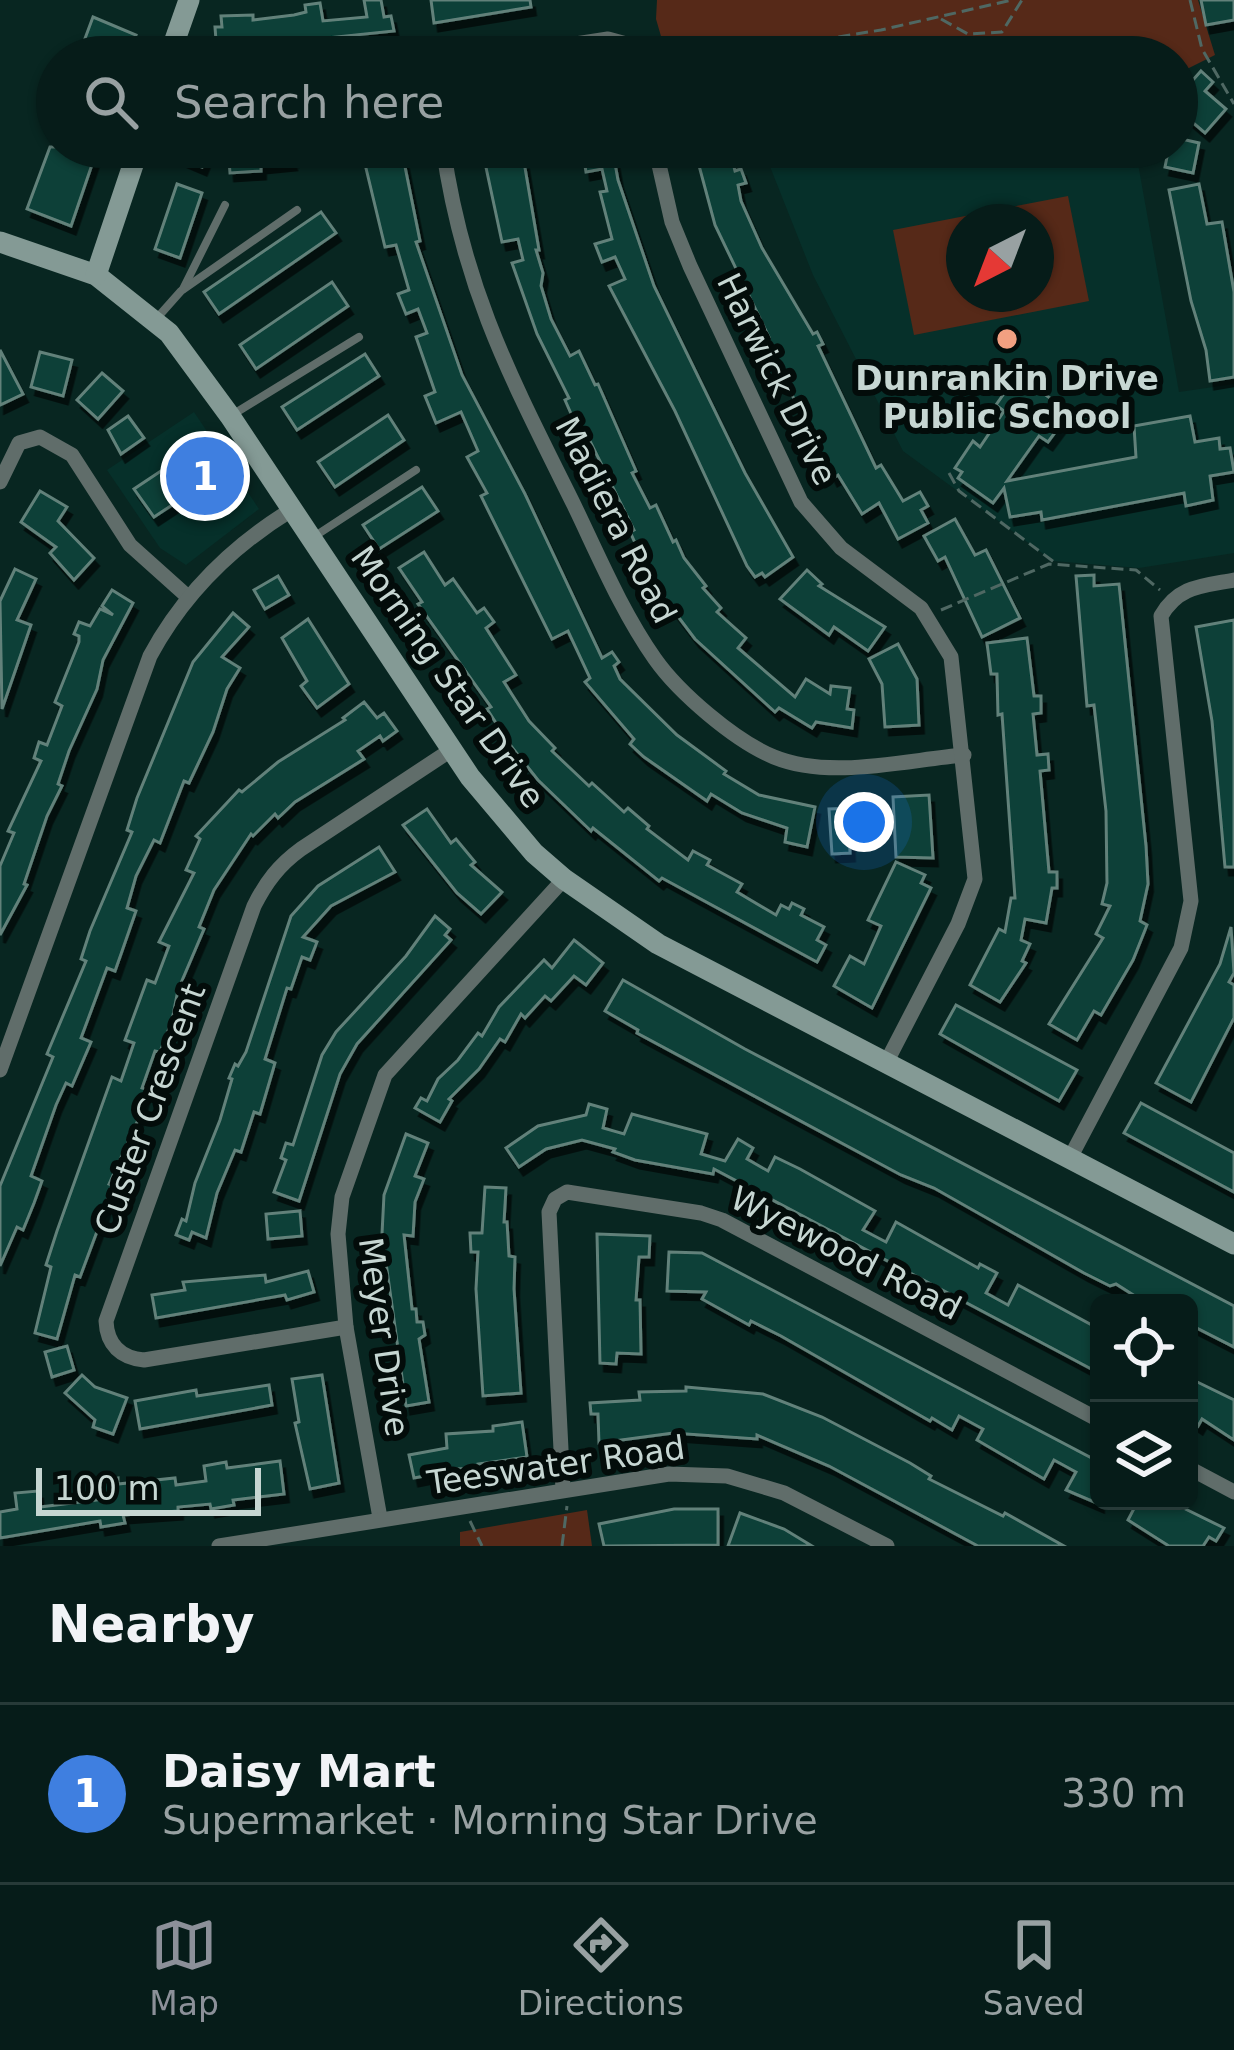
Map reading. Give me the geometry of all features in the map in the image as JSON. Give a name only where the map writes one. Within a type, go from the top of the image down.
[{"type":"street","points":[[177,36],[189,0]]},
{"type":"street","points":[[96,275],[132,168]]},
{"type":"street","name":"Madiera Road","points":[[446,168],[458,238],[483,317],[614,586],[658,663],[710,715],[771,756],[835,766],[964,755]]},
{"type":"street","name":"Harwick Drive","points":[[660,168],[672,223],[690,266],[801,502],[841,548],[903,591],[929,618],[951,657],[975,879],[958,924],[886,1063]]},
{"type":"street","name":"Morning Star Drive","points":[[0,242],[96,275],[156,319],[230,416],[451,750],[502,816],[564,879],[658,944],[1234,1244]]},
{"type":"street","points":[[0,482],[19,443],[40,437],[57,445],[72,455],[130,545],[188,597]]},
{"type":"street","points":[[0,1070],[138,682],[158,642],[188,597],[230,555],[291,510]]},
{"type":"street","points":[[1070,1158],[1181,948],[1188,924],[1191,902],[1161,616],[1171,599],[1186,588],[1234,580]]},
{"type":"street","name":"Custer Crescent","points":[[346,1327],[144,1360],[130,1359],[115,1348],[106,1322],[265,884],[280,864],[451,750]]},
{"type":"street","name":"Meyer Drive","points":[[380,1518],[346,1327],[342,1197],[374,1096],[400,1055],[564,879]]},
{"type":"street","name":"Wyewood Road","points":[[565,1489],[549,1212],[555,1199],[567,1192],[722,1220],[1090,1415]]},
{"type":"street","points":[[1198,1473],[1234,1492]]},
{"type":"street","name":"Teeswater Road","points":[[219,1546],[669,1474],[727,1476],[784,1492],[887,1546]]},
{"type":"lane","points":[[181,291],[225,205]]},
{"type":"lane","points":[[156,319],[181,291],[297,209]]},
{"type":"lane","points":[[230,416],[359,337]]},
{"type":"lane","points":[[311,538],[416,470]]},
{"type":"path","points":[[835,36],[1012,0]]},
{"type":"path","points":[[939,18],[968,34],[1002,32],[1022,0]]},
{"type":"path","points":[[1190,0],[1202,49],[1234,104]]},
{"type":"path","points":[[950,473],[959,490],[1056,564]]},
{"type":"path","points":[[929,618],[944,607],[1056,564],[1136,570],[1171,599]]},
{"type":"path","points":[[562,1546],[565,1489]]},
{"type":"path","points":[[465,1507],[482,1546]]},
{"type":"shaded area","points":[[657,0],[1198,0],[1215,55],[1198,64],[1198,36],[661,36]]},
{"type":"shaded area","name":"Dunrankin Drive Public School","points":[[771,168],[1139,168],[1179,392],[1234,384],[1234,553],[1139,568],[1053,561],[903,451],[813,275]]},
{"type":"shaded area","points":[[1068,196],[1089,301],[1054,308],[1054,204],[1027,204]]},
{"type":"shaded area","points":[[946,220],[946,312],[1032,312],[914,335],[893,230]]},
{"type":"shaded area","points":[[194,412],[259,509],[186,565],[160,548],[107,470]]},
{"type":"shaded area","points":[[587,1510],[592,1546],[460,1546],[460,1532]]},
{"type":"building","points":[[364,0],[381,0],[384,17],[391,16],[394,31],[345,36],[216,36],[215,27],[222,27],[221,16],[253,15],[253,20],[294,15],[306,12],[305,5],[320,3],[323,21],[367,17]]},
{"type":"building","points":[[431,0],[530,0],[531,7],[434,23]]},
{"type":"building","points":[[1201,0],[1234,0],[1234,20],[1206,25]]},
{"type":"building","points":[[93,17],[136,35],[136,36],[86,36]]},
{"type":"building","points":[[1201,71],[1213,82],[1205,91],[1226,109],[1205,133],[1198,127]]},
{"type":"building","points":[[42,168],[91,168],[71,226],[27,209]]},
{"type":"building","points":[[230,168],[261,168],[261,171],[230,173]]},
{"type":"building","points":[[366,168],[405,168],[420,241],[416,242],[462,375],[525,494],[602,658],[612,652],[619,662],[614,666],[620,679],[724,774],[759,795],[815,807],[807,847],[785,842],[787,828],[742,813],[711,794],[707,801],[644,757],[585,682],[590,678],[568,631],[552,639],[481,496],[487,493],[467,457],[478,451],[461,412],[436,423],[425,396],[435,392],[416,337],[427,333],[418,309],[406,314],[398,294],[409,290],[396,245],[385,247]]},
{"type":"building","points":[[486,168],[525,168],[543,273],[541,286],[551,319],[570,356],[579,351],[598,384],[650,508],[656,505],[673,542],[676,540],[703,588],[721,608],[717,612],[746,638],[738,648],[795,697],[806,679],[830,694],[831,686],[850,688],[847,709],[854,710],[852,728],[816,722],[812,728],[779,708],[775,712],[695,639],[655,586],[630,532],[634,530],[589,439],[585,441],[573,418],[565,400],[569,398],[537,334],[512,263],[523,260],[518,239],[502,242]]},
{"type":"building","points":[[585,168],[616,168],[654,286],[745,473],[793,557],[765,577],[762,573],[755,577],[747,566],[675,411],[609,286],[625,279],[615,257],[602,262],[595,244],[612,239],[600,192],[607,191],[602,169],[586,172]]},
{"type":"building","points":[[700,168],[741,169],[746,183],[738,185],[741,201],[762,248],[813,334],[817,332],[823,344],[818,346],[876,468],[881,465],[903,501],[920,492],[928,506],[921,510],[928,523],[898,539],[879,503],[862,514],[838,475],[833,478],[715,225]]},
{"type":"building","points":[[177,184],[202,193],[180,258],[155,249]]},
{"type":"building","points":[[1199,184],[1207,224],[1222,222],[1234,292],[1234,377],[1210,381],[1169,190]]},
{"type":"building","points":[[321,212],[336,233],[219,314],[204,292]]},
{"type":"building","points":[[332,282],[348,306],[256,369],[240,345]]},
{"type":"building","points":[[0,350],[23,394],[0,405]]},
{"type":"building","points":[[40,352],[72,360],[63,396],[31,387]]},
{"type":"building","points":[[365,354],[379,376],[297,430],[282,407]]},
{"type":"building","points":[[102,373],[123,391],[98,419],[77,400]]},
{"type":"building","points":[[1017,375],[1070,412],[1048,442],[1039,436],[1007,481],[1136,457],[1134,426],[1190,416],[1195,442],[1219,438],[1220,449],[1230,448],[1234,472],[1210,476],[1213,500],[1186,506],[1184,493],[1042,520],[1041,512],[1010,517],[1004,488],[993,503],[958,478],[962,472],[955,468],[973,441],[980,447],[1004,411],[996,405]]},
{"type":"building","points":[[388,415],[404,440],[335,487],[318,462]]},
{"type":"building","points":[[128,416],[144,438],[121,454],[108,430]]},
{"type":"building","points":[[197,447],[216,476],[154,517],[134,489]]},
{"type":"building","points":[[422,487],[438,511],[379,549],[363,525]]},
{"type":"building","points":[[40,491],[67,507],[58,521],[94,558],[74,580],[50,553],[56,547],[21,522]]},
{"type":"building","points":[[955,519],[975,555],[986,550],[1020,618],[982,637],[945,557],[938,561],[924,536]]},
{"type":"building","points":[[424,552],[445,585],[453,579],[477,613],[484,608],[494,622],[486,628],[516,675],[504,682],[529,721],[555,748],[552,751],[589,786],[592,783],[624,812],[628,808],[688,860],[693,851],[710,860],[707,865],[742,884],[737,892],[776,915],[781,905],[789,909],[792,903],[804,909],[801,915],[824,927],[817,940],[826,945],[817,962],[662,878],[659,881],[593,828],[591,831],[538,780],[511,746],[487,709],[491,707],[418,604],[422,602],[399,568]]},
{"type":"building","points":[[15,569],[36,579],[17,620],[31,625],[2,709],[0,601]]},
{"type":"building","points":[[807,570],[822,584],[819,586],[885,627],[868,651],[834,627],[829,635],[780,599]]},
{"type":"building","points":[[1094,575],[1094,586],[1119,584],[1146,846],[1148,884],[1140,921],[1147,925],[1101,1015],[1094,1011],[1077,1040],[1049,1024],[1103,938],[1096,934],[1110,906],[1102,904],[1107,883],[1106,811],[1094,705],[1087,706],[1076,576]]},
{"type":"building","points":[[278,576],[289,595],[265,609],[254,590]]},
{"type":"building","points":[[112,590],[133,603],[103,660],[27,885],[0,935],[0,866],[14,833],[8,831],[41,761],[34,758],[39,742],[47,745],[62,706],[55,702],[79,642],[74,634],[79,622],[90,626],[100,609],[113,615],[102,606]]},
{"type":"building","points":[[233,613],[249,627],[222,657],[240,668],[189,783],[184,781],[160,843],[154,840],[136,876],[127,908],[136,911],[115,971],[107,968],[81,1038],[91,1042],[72,1086],[66,1083],[56,1105],[31,1176],[42,1181],[23,1230],[17,1227],[0,1266],[0,1186],[53,1057],[47,1054],[86,961],[81,959],[90,931],[132,832],[127,830],[137,798],[193,662]]},
{"type":"building","points":[[308,619],[349,684],[317,708],[301,686],[307,681],[282,638]]},
{"type":"building","points":[[1234,620],[1234,867],[1225,867],[1212,721],[1196,627]]},
{"type":"building","points":[[1027,638],[1034,696],[1041,696],[1041,713],[1033,714],[1037,755],[1048,754],[1049,770],[1040,771],[1049,872],[1057,872],[1057,888],[1052,888],[1046,923],[1025,919],[1021,940],[1030,944],[1022,961],[1026,963],[1000,1002],[970,985],[999,929],[1005,932],[1011,898],[1015,898],[1002,714],[998,715],[997,674],[991,674],[987,643]]},
{"type":"building","points":[[898,644],[917,679],[919,725],[885,727],[882,684],[869,659]]},
{"type":"building","points":[[364,702],[377,718],[384,713],[397,731],[358,751],[364,759],[251,834],[214,890],[172,1020],[142,1088],[146,1089],[137,1122],[109,1184],[80,1277],[75,1275],[57,1339],[35,1333],[57,1231],[112,1077],[121,1081],[134,1043],[125,1040],[147,980],[155,983],[169,946],[159,942],[194,873],[186,870],[200,839],[196,836],[239,790],[345,720]]},
{"type":"building","points":[[929,795],[933,858],[896,857],[893,797]]},
{"type":"building","points":[[856,808],[857,825],[849,825],[850,853],[832,854],[829,809]]},
{"type":"building","points":[[427,809],[451,843],[456,839],[475,862],[471,865],[502,892],[481,914],[457,893],[403,825]]},
{"type":"building","points":[[379,847],[395,872],[331,906],[303,937],[317,942],[310,960],[302,957],[291,989],[287,988],[265,1059],[275,1063],[260,1114],[254,1112],[241,1152],[235,1150],[217,1193],[206,1238],[192,1232],[189,1240],[176,1235],[182,1219],[186,1221],[229,1078],[246,1052],[291,916],[318,886]]},
{"type":"building","points":[[896,862],[925,875],[921,883],[931,888],[872,1008],[834,986],[850,956],[864,964],[881,926],[868,920]]},
{"type":"building","points":[[435,916],[450,929],[445,935],[451,940],[357,1044],[340,1074],[299,1201],[274,1192],[286,1160],[281,1158],[286,1143],[293,1145],[322,1055],[336,1032],[406,956]]},
{"type":"building","points":[[1231,927],[1234,973],[1229,982],[1234,985],[1234,1018],[1191,1102],[1156,1083],[1220,964]]},
{"type":"building","points":[[574,940],[603,963],[586,985],[574,976],[551,1001],[545,996],[525,1018],[521,1014],[505,1042],[500,1039],[449,1099],[440,1122],[415,1108],[421,1098],[427,1101],[438,1079],[478,1033],[482,1036],[499,1007],[544,960],[552,968]]},
{"type":"building","points":[[623,980],[1234,1306],[1234,1347],[1198,1329],[1198,1294],[1132,1294],[1116,1284],[1110,1286],[637,1033],[605,1011]]},
{"type":"building","points":[[956,1005],[1077,1070],[1059,1101],[940,1034]]},
{"type":"building","points":[[1141,1103],[1234,1153],[1234,1192],[1124,1133]]},
{"type":"building","points":[[589,1104],[607,1109],[603,1128],[624,1134],[632,1114],[707,1134],[701,1154],[725,1161],[738,1139],[753,1148],[747,1159],[768,1171],[775,1157],[800,1169],[875,1211],[863,1230],[886,1242],[896,1222],[978,1268],[980,1264],[997,1273],[986,1293],[1008,1305],[1018,1285],[1090,1324],[1090,1368],[714,1169],[713,1174],[635,1160],[582,1140],[546,1149],[519,1167],[506,1148],[538,1126],[586,1115]]},
{"type":"building","points":[[406,1134],[428,1143],[415,1176],[424,1179],[415,1202],[413,1236],[404,1235],[412,1309],[416,1309],[417,1322],[423,1322],[425,1335],[419,1339],[429,1402],[406,1406],[382,1234],[384,1195]]},
{"type":"building","points":[[485,1187],[506,1188],[504,1222],[509,1256],[515,1257],[521,1393],[483,1396],[478,1252],[471,1252],[470,1233],[482,1233]]},
{"type":"building","points":[[300,1211],[302,1236],[268,1239],[266,1214]]},
{"type":"building","points":[[597,1234],[650,1236],[649,1257],[639,1257],[636,1300],[640,1300],[641,1354],[617,1353],[616,1364],[600,1363]]},
{"type":"building","points":[[669,1252],[702,1253],[1090,1457],[1090,1500],[1066,1490],[1076,1472],[1054,1460],[1044,1479],[977,1440],[983,1429],[959,1416],[952,1430],[930,1421],[781,1336],[751,1321],[749,1325],[702,1299],[706,1292],[667,1291]]},
{"type":"building","points":[[308,1271],[314,1292],[156,1318],[152,1295],[185,1290],[183,1282],[265,1275],[266,1282]]},
{"type":"building","points":[[67,1346],[74,1370],[52,1377],[45,1352]]},
{"type":"building","points":[[82,1375],[95,1387],[127,1398],[113,1434],[93,1427],[95,1420],[65,1393]]},
{"type":"building","points":[[322,1375],[339,1483],[310,1489],[295,1423],[299,1422],[292,1379]]},
{"type":"building","points":[[1198,1382],[1234,1400],[1234,1440],[1202,1419],[1198,1426]]},
{"type":"building","points":[[269,1385],[272,1405],[140,1429],[135,1401],[196,1390],[197,1396]]},
{"type":"building","points":[[686,1387],[763,1394],[822,1417],[910,1463],[929,1479],[1064,1546],[978,1546],[829,1466],[757,1435],[757,1439],[673,1433],[599,1443],[598,1414],[591,1414],[590,1403],[640,1400],[639,1392],[686,1391]]},
{"type":"building","points":[[522,1422],[527,1457],[478,1464],[478,1468],[433,1470],[434,1474],[414,1478],[409,1455],[447,1448],[446,1434],[493,1431],[493,1426]]},
{"type":"building","points":[[280,1461],[284,1494],[233,1500],[234,1505],[211,1509],[210,1504],[123,1515],[125,1523],[101,1527],[100,1521],[0,1538],[0,1512],[17,1509],[15,1493],[38,1491],[40,1507],[97,1500],[94,1482],[175,1478],[176,1485],[206,1481],[204,1466]]},
{"type":"building","points":[[674,1509],[718,1509],[718,1545],[604,1546],[599,1524]]},
{"type":"building","points":[[1133,1510],[1187,1510],[1224,1528],[1216,1541],[1209,1537],[1203,1546],[1169,1546],[1128,1520]]},
{"type":"building","points":[[740,1513],[784,1529],[812,1546],[728,1546]]},
{"type":"place","name":"Dunrankin Drive Public School","points":[[1007,339]]},
{"type":"place","name":"Daisy Mart","points":[[205,476]]}]
